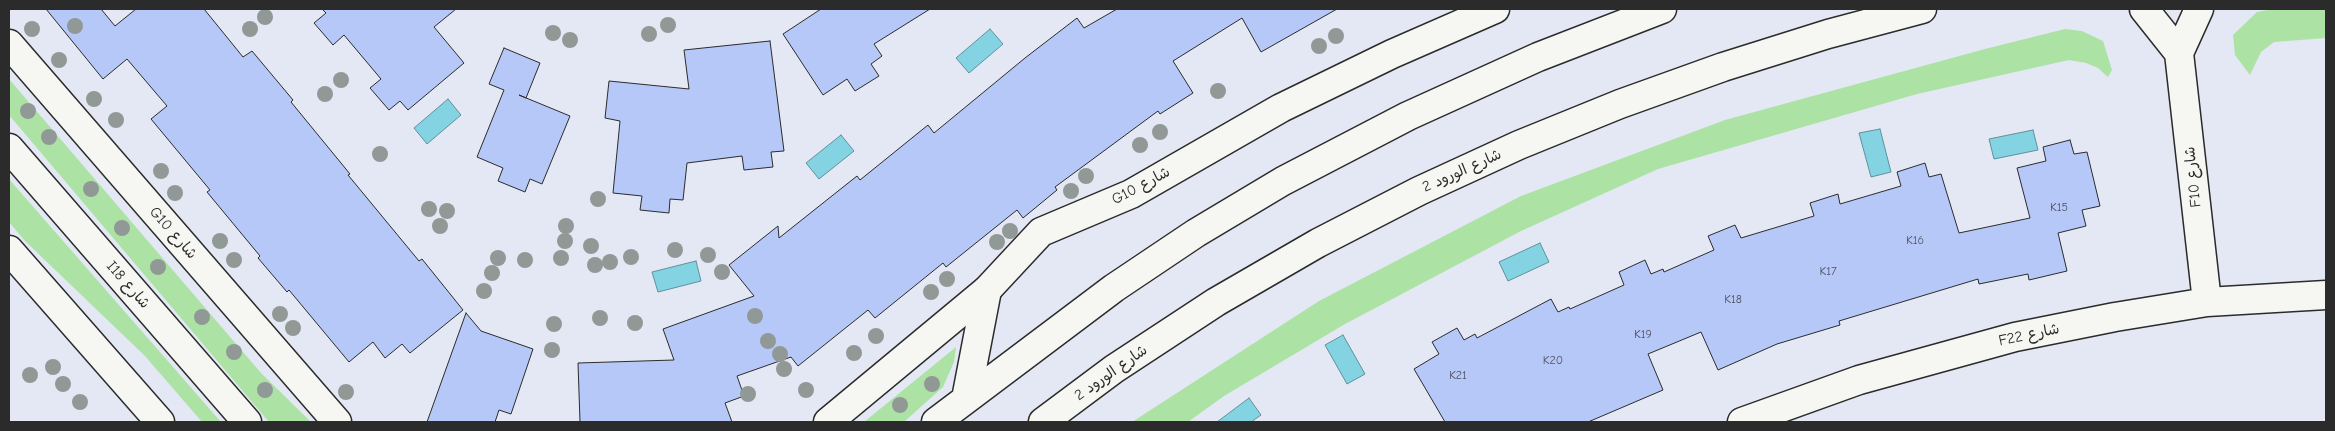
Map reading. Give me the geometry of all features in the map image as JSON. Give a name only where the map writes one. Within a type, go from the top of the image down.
[{"type":"street","name":"G10 شارع","points":[[828,422],[987,290],[1041,232],[1131,194],[1205,150],[1289,104],[1392,54],[1495,9]]},
{"type":"street","points":[[936,422],[1114,288],[1196,234],[1283,181],[1416,112],[1538,57],[1662,9]]},
{"type":"street","name":"شارع الورود 2","points":[[1043,422],[1114,369],[1216,302],[1318,243],[1419,191],[1519,145],[1620,104],[1723,67],[1828,34],[1922,9]]},
{"type":"street","points":[[2144,9],[2179,53],[2199,9]]},
{"type":"street","name":"G10 شارع","points":[[9,44],[336,422]]},
{"type":"street","name":"F10 شارع","points":[[2179,53],[2207,302]]},
{"type":"street","name":"I18 شارع","points":[[9,148],[247,422]]},
{"type":"street","points":[[9,250],[160,422]]},
{"type":"street","points":[[966,399],[987,290]]},
{"type":"street","name":"F22 شارع","points":[[1742,422],[1859,380],[2015,337],[2097,320],[2207,302],[2326,294]]},
{"type":"green space","points":[[2273,9],[2326,9],[2326,38],[2274,42],[2261,52],[2250,75],[2235,55],[2233,35],[2257,12]]},
{"type":"green space","points":[[2065,29],[2082,31],[2103,41],[2112,70],[2108,77],[2098,68],[2086,63],[2069,60],[1917,94],[1658,169],[1521,231],[1345,324],[1224,396],[1188,422],[1132,422],[1319,301],[1521,196],[1725,120]]},
{"type":"green space","points":[[9,79],[261,373],[311,422],[269,422],[9,115]]},
{"type":"green space","points":[[9,179],[221,422],[202,422],[145,356],[25,241],[9,222]]},
{"type":"green space","points":[[956,347],[954,362],[943,387],[904,422],[864,422]]},
{"type":"water","points":[[990,29],[1003,44],[969,73],[956,58]]},
{"type":"water","points":[[448,99],[461,115],[427,144],[414,128]]},
{"type":"water","points":[[1880,129],[1891,172],[1871,177],[1859,133]]},
{"type":"water","points":[[2033,130],[2038,150],[1994,159],[1989,139]]},
{"type":"water","points":[[841,135],[854,151],[819,179],[806,163]]},
{"type":"water","points":[[1540,243],[1549,262],[1508,281],[1499,262]]},
{"type":"water","points":[[696,261],[701,281],[658,292],[652,272]]},
{"type":"water","points":[[1343,335],[1365,374],[1347,384],[1325,345]]},
{"type":"water","points":[[1249,398],[1261,415],[1251,422],[1217,422]]},
{"type":"building","points":[[46,9],[101,9],[115,26],[136,9],[204,9],[243,57],[252,51],[293,100],[291,102],[350,174],[348,175],[419,261],[422,259],[463,310],[410,353],[402,344],[385,358],[373,342],[349,362],[289,290],[287,292],[258,258],[260,256],[207,192],[210,190],[151,119],[167,106],[127,59],[103,79]]},
{"type":"building","points":[[322,9],[456,9],[434,27],[464,63],[408,110],[400,101],[389,110],[370,88],[381,79],[344,35],[333,45],[314,23],[326,13]]},
{"type":"building","points":[[821,9],[930,9],[874,44],[882,56],[871,64],[879,76],[855,91],[847,79],[823,95],[783,34]]},
{"type":"building","points":[[1117,9],[1337,9],[1261,52],[1242,18],[1173,61],[1193,93],[1160,114],[1158,111],[1055,187],[1057,190],[1023,218],[1017,210],[946,267],[943,263],[875,318],[868,310],[798,366],[791,357],[737,376],[744,396],[725,403],[732,422],[580,422],[578,363],[674,360],[663,329],[754,296],[729,265],[778,226],[779,238],[857,176],[860,180],[928,125],[934,133],[1077,18],[1084,28]]},
{"type":"building","points":[[770,41],[784,151],[771,152],[773,167],[744,170],[742,156],[687,163],[683,200],[670,199],[669,213],[640,210],[642,196],[613,193],[620,121],[605,118],[609,81],[689,89],[684,50]]},
{"type":"building","points":[[504,48],[540,63],[526,98],[570,116],[542,184],[530,179],[525,192],[498,181],[503,168],[477,157],[504,90],[489,84]]},
{"type":"building","points":[[2070,140],[2074,154],[2087,152],[2100,206],[2082,210],[2086,226],[2058,233],[2067,271],[2029,280],[2028,274],[1979,284],[1978,279],[1839,321],[1840,325],[1777,344],[1718,370],[1701,332],[1648,354],[1663,390],[1588,422],[1445,422],[1414,369],[1439,354],[1432,342],[1457,328],[1464,340],[1475,334],[1477,338],[1551,299],[1558,312],[1569,307],[1570,309],[1624,285],[1619,272],[1645,260],[1651,274],[1663,269],[1664,272],[1714,250],[1708,236],[1735,225],[1741,238],[1814,216],[1810,203],[1838,194],[1840,204],[1901,186],[1897,172],[1925,163],[1929,177],[1941,174],[1959,233],[2030,218],[2017,168],[2046,161],[2043,147]]},
{"type":"building","points":[[466,313],[481,331],[533,349],[511,414],[499,410],[495,422],[427,422]]}]
